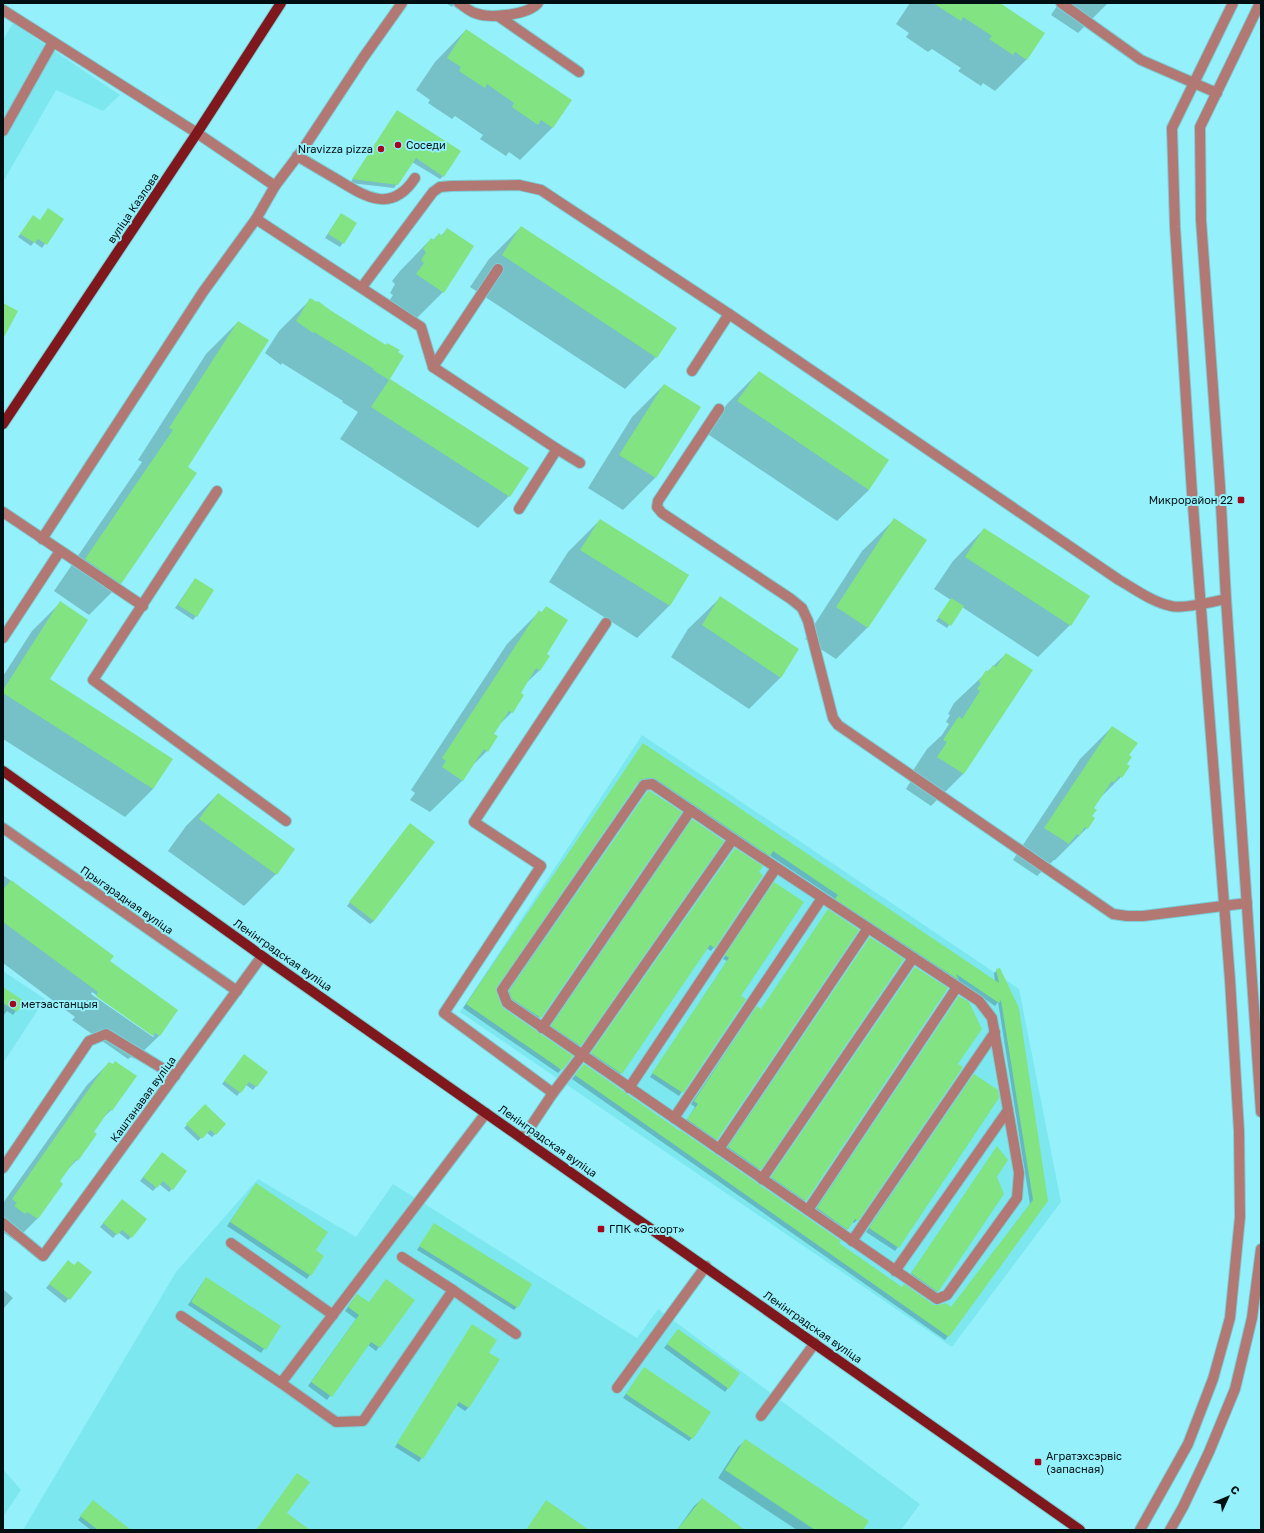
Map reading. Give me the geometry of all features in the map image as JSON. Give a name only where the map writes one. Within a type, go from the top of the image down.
[{"type":"main road","name":"вуліца Казлова","points":[[3,424],[197,133],[281,3]]},
{"type":"main road","name":"Ленінградская вуліца","points":[[3,771],[262,956],[706,1266],[1080,1530]]},
{"type":"street","points":[[42,539],[203,292],[256,219],[275,186],[402,3]]},
{"type":"street","points":[[459,3],[475,13],[498,16],[520,12],[535,7],[538,3]]},
{"type":"street","points":[[1061,3],[1141,60],[1217,93]]},
{"type":"street","points":[[1140,1530],[1188,1444],[1213,1379],[1230,1318],[1240,1217],[1239,1131],[1224,906],[1200,604],[1176,235],[1172,128],[1233,3]]},
{"type":"street","points":[[1260,3],[1200,127],[1200,220],[1220,478],[1226,599],[1261,1112]]},
{"type":"street","points":[[4,12],[197,133],[275,186]]},
{"type":"street","points":[[498,16],[579,72]]},
{"type":"street","points":[[3,131],[53,42]]},
{"type":"street","points":[[297,156],[358,193],[373,199],[386,199],[400,194],[409,187],[415,178]]},
{"type":"street","points":[[362,287],[433,192],[440,187],[519,185],[541,190],[730,314],[1119,580],[1155,601],[1172,607],[1226,599]]},
{"type":"street","points":[[256,219],[421,327],[432,366],[580,463]]},
{"type":"street","points":[[432,366],[498,270]]},
{"type":"street","points":[[692,371],[730,314]]},
{"type":"street","points":[[719,409],[658,501],[657,507],[662,513],[791,599],[802,608],[808,621],[833,718],[838,725],[1113,914],[1143,916],[1247,903]]},
{"type":"street","points":[[519,509],[557,449]]},
{"type":"street","points":[[217,491],[143,606],[93,680],[286,821]]},
{"type":"street","points":[[3,512],[143,606]]},
{"type":"street","points":[[3,638],[60,551]]},
{"type":"street","points":[[553,1093],[444,1013],[541,866],[474,822],[606,623]]},
{"type":"street","points":[[644,784],[652,784],[734,839],[979,1001],[992,1018],[1020,1174],[1017,1198],[947,1295],[937,1299],[507,1003],[502,990],[644,784]]},
{"type":"street","points":[[542,1028],[691,810]]},
{"type":"street","name":"Прыгарадная вуліца","points":[[3,828],[237,991]]},
{"type":"street","points":[[523,1138],[553,1093],[582,1055],[734,839]]},
{"type":"street","points":[[629,1088],[776,868]]},
{"type":"street","points":[[674,1118],[822,898]]},
{"type":"street","points":[[719,1149],[868,928]]},
{"type":"street","name":"Каштанавая вуліца","points":[[3,1223],[43,1256],[262,956]]},
{"type":"street","points":[[762,1179],[913,958]]},
{"type":"street","points":[[808,1210],[957,987]]},
{"type":"street","points":[[852,1241],[994,1032]]},
{"type":"street","points":[[3,1168],[89,1040],[106,1034],[175,1076]]},
{"type":"street","points":[[895,1271],[1008,1110]]},
{"type":"street","points":[[281,1383],[486,1113]]},
{"type":"street","points":[[231,1243],[333,1315]]},
{"type":"street","points":[[1170,1530],[1183,1507],[1209,1452],[1235,1388],[1252,1318],[1261,1249]]},
{"type":"street","points":[[402,1257],[516,1334]]},
{"type":"street","points":[[617,1388],[706,1266]]},
{"type":"street","points":[[181,1316],[336,1422],[363,1421],[453,1290]]},
{"type":"street","points":[[761,1416],[815,1343]]},
{"type":"shaded area","points":[[13,23],[120,95],[103,111],[56,90],[3,182],[3,40]]},
{"type":"shaded area","points":[[642,735],[1019,989],[1061,1202],[952,1347],[460,1012]]},
{"type":"shaded area","name":"метэастанцыя","points":[[3,971],[45,999],[3,1063]]},
{"type":"shaded area","points":[[258,1179],[356,1237],[393,1184],[637,1338],[658,1309],[920,1504],[901,1530],[23,1530],[176,1272]]},
{"type":"shaded area","points":[[3,1469],[21,1490],[3,1517]]},
{"type":"building","points":[[933,3],[1000,3],[1045,33],[1027,60],[1015,52],[1013,55],[989,39],[992,36],[963,17],[961,21]]},
{"type":"building","points":[[466,29],[572,100],[553,128],[541,120],[538,125],[512,107],[514,103],[487,84],[485,88],[459,71],[461,67],[447,58]]},
{"type":"building","points":[[397,110],[461,151],[444,177],[416,158],[398,185],[352,179]]},
{"type":"building","points":[[48,208],[64,219],[47,245],[38,239],[35,243],[20,234],[33,215],[40,220]]},
{"type":"building","points":[[341,213],[357,223],[344,244],[328,234]]},
{"type":"building","points":[[521,226],[677,328],[657,358],[502,255]]},
{"type":"building","points":[[447,228],[474,246],[444,293],[416,274],[424,263],[421,260],[426,252],[423,249],[431,238],[434,240],[439,233],[442,236]]},
{"type":"building","points":[[310,298],[317,302],[318,301],[386,345],[387,343],[400,350],[398,352],[404,356],[390,379],[529,468],[510,497],[371,407],[389,380],[373,370],[374,369],[314,332],[313,333],[296,321]]},
{"type":"building","points":[[3,303],[18,311],[3,339]]},
{"type":"building","points":[[238,321],[269,340],[188,467],[197,473],[121,584],[85,559],[173,430],[169,428]]},
{"type":"building","points":[[759,371],[889,460],[869,490],[737,401]]},
{"type":"building","points":[[664,384],[701,407],[656,478],[619,455]]},
{"type":"building","points":[[894,518],[927,540],[868,628],[836,607]]},
{"type":"building","points":[[600,519],[689,575],[670,606],[580,550]]},
{"type":"building","points":[[984,528],[1090,596],[1071,626],[965,557]]},
{"type":"building","points":[[195,578],[214,590],[197,617],[178,605]]},
{"type":"building","points":[[720,596],[799,649],[781,678],[702,625]]},
{"type":"building","points":[[951,598],[964,606],[951,626],[938,617]]},
{"type":"building","points":[[60,601],[88,620],[50,679],[173,759],[153,789],[3,693],[3,690]]},
{"type":"building","points":[[546,606],[568,620],[547,654],[550,656],[540,671],[536,668],[521,693],[524,695],[513,713],[509,711],[494,734],[498,736],[488,752],[484,749],[463,781],[442,767],[446,761],[442,758],[539,610],[542,613]]},
{"type":"building","points":[[1006,653],[1033,670],[964,774],[937,757],[947,742],[943,740],[959,716],[962,719],[980,691],[977,689],[981,683],[979,681],[986,670],[988,672],[993,665],[996,667]]},
{"type":"building","points":[[1112,726],[1138,743],[1129,755],[1132,757],[1127,764],[1130,766],[1122,778],[1119,776],[1114,783],[1112,781],[1094,808],[1097,810],[1092,816],[1095,818],[1088,829],[1085,827],[1079,836],[1077,834],[1069,844],[1044,828]]},
{"type":"building","points":[[643,743],[999,983],[996,969],[1000,968],[1019,1008],[1048,1201],[949,1337],[575,1075],[584,1064],[841,1241],[839,1243],[902,1287],[904,1284],[934,1305],[946,1303],[951,1307],[1033,1200],[1001,1000],[999,1003],[956,974],[959,980],[835,899],[838,895],[773,851],[770,856],[656,779],[651,778],[639,781],[496,989],[503,1008],[573,1056],[562,1070],[466,1004]]},
{"type":"building","points":[[648,791],[682,812],[541,1018],[512,999],[509,991]]},
{"type":"building","points":[[218,793],[295,849],[277,875],[199,819]]},
{"type":"building","points":[[692,819],[724,841],[581,1046],[551,1026]]},
{"type":"building","points":[[410,823],[435,842],[374,921],[349,902]]},
{"type":"building","points":[[735,848],[763,866],[759,872],[763,875],[715,948],[710,945],[622,1074],[591,1053]]},
{"type":"building","points":[[11,880],[114,956],[110,961],[178,1010],[160,1036],[155,1033],[153,1036],[96,996],[98,992],[3,922],[3,890]]},
{"type":"building","points":[[774,882],[804,902],[741,996],[746,999],[683,1093],[652,1073],[729,958],[725,955]]},
{"type":"building","points":[[828,909],[859,930],[717,1140],[687,1119],[698,1104],[694,1101],[757,1006],[761,1009]]},
{"type":"building","points":[[870,937],[904,959],[761,1170],[728,1147]]},
{"type":"building","points":[[915,967],[948,988],[806,1201],[771,1177]]},
{"type":"building","name":"метэастанцыя","points":[[3,987],[24,1001],[17,1012],[3,1003]]},
{"type":"building","points":[[959,996],[969,1002],[982,1029],[958,1064],[963,1067],[858,1221],[855,1219],[848,1230],[817,1208]]},
{"type":"building","points":[[244,1054],[268,1072],[257,1087],[249,1082],[241,1093],[224,1081]]},
{"type":"building","points":[[115,1061],[137,1076],[112,1111],[110,1109],[94,1132],[97,1134],[78,1161],[76,1159],[60,1181],[63,1184],[38,1219],[27,1212],[25,1214],[14,1206],[17,1203],[12,1199],[98,1076],[109,1062],[113,1064]]},
{"type":"building","points":[[974,1074],[998,1090],[999,1098],[899,1248],[869,1228]]},
{"type":"building","points":[[205,1104],[226,1124],[216,1135],[210,1130],[202,1139],[186,1124]]},
{"type":"building","points":[[997,1146],[1008,1160],[997,1177],[1004,1194],[938,1292],[911,1273]]},
{"type":"building","points":[[162,1152],[187,1171],[173,1190],[163,1181],[157,1188],[143,1177]]},
{"type":"building","points":[[256,1183],[328,1232],[316,1250],[324,1256],[311,1276],[230,1222]]},
{"type":"building","points":[[122,1199],[147,1219],[132,1238],[122,1230],[117,1235],[103,1223]]},
{"type":"building","points":[[434,1223],[532,1284],[518,1308],[419,1246]]},
{"type":"building","points":[[68,1260],[74,1265],[78,1261],[92,1272],[70,1300],[49,1284]]},
{"type":"building","points":[[206,1277],[281,1326],[266,1350],[191,1302]]},
{"type":"building","points":[[386,1279],[415,1300],[380,1348],[371,1342],[332,1397],[311,1382],[359,1315],[348,1307],[357,1294],[369,1302]]},
{"type":"building","points":[[472,1324],[497,1340],[489,1353],[500,1359],[469,1408],[459,1402],[423,1459],[397,1443]]},
{"type":"building","points":[[678,1329],[740,1373],[729,1389],[667,1344]]},
{"type":"building","points":[[644,1367],[711,1412],[693,1439],[626,1394]]},
{"type":"building","points":[[745,1439],[869,1521],[863,1530],[815,1530],[725,1470]]},
{"type":"building","points":[[297,1473],[310,1482],[287,1513],[310,1530],[256,1530]]},
{"type":"building","points":[[702,1498],[745,1530],[677,1530]]},
{"type":"building","points":[[93,1500],[131,1530],[98,1530],[80,1516]]},
{"type":"building","points":[[546,1500],[589,1530],[526,1530]]},
{"type":"place","name":"Соседи","points":[[398,145]]},
{"type":"place","name":"Nravizza pizza","points":[[381,149]]},
{"type":"place","name":"Микрорайон 22","points":[[1241,500]]},
{"type":"place","name":"метэастанцыя","points":[[13,1004]]},
{"type":"place","name":"ГПК «Эскорт»","points":[[601,1229]]},
{"type":"place","name":"Агратэхсэрвіс (запасная)","points":[[1038,1462]]}]
